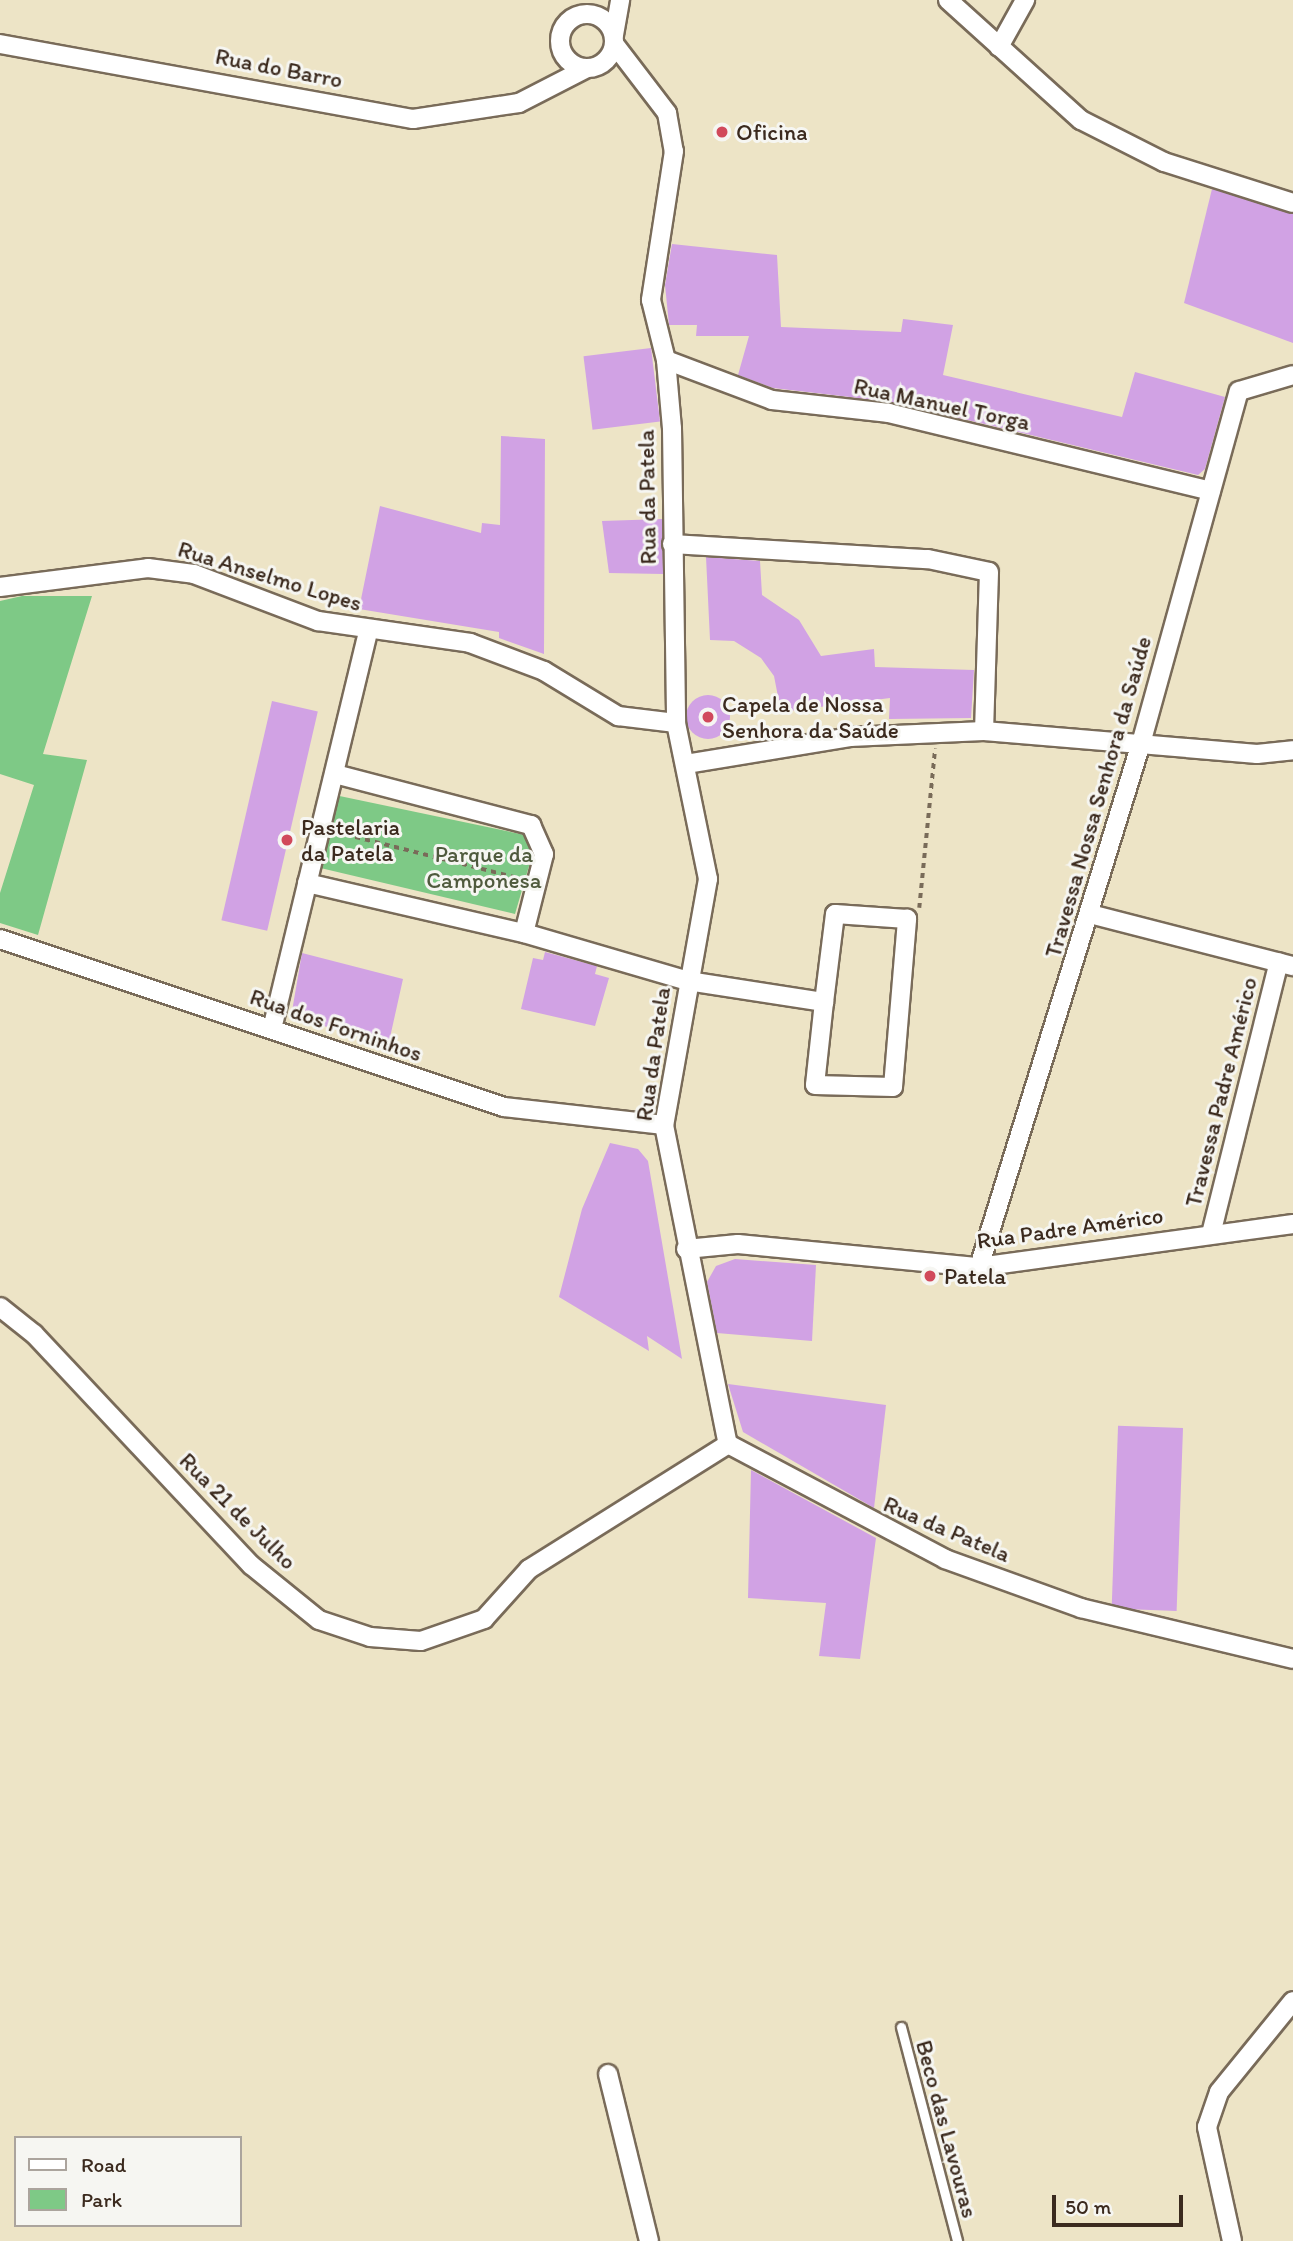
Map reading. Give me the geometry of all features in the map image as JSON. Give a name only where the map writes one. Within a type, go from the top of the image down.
[{"type":"street","points":[[594,67],[614,40],[620,0]]},
{"type":"street","points":[[948,0],[1081,120],[1164,162],[1293,202]]},
{"type":"street","points":[[999,47],[1025,0]]},
{"type":"street","points":[[547,92],[564,55],[563,29],[576,16],[596,7],[614,40]]},
{"type":"street","name":"Rua da Patela","points":[[614,40],[667,113],[674,151],[651,300],[666,360],[676,723],[708,879],[664,1125],[686,1249],[727,1444],[945,1559],[1081,1608],[1293,1659]]},
{"type":"street","name":"Rua do Barro","points":[[0,44],[413,119],[486,112],[547,92],[594,67]]},
{"type":"street","points":[[564,55],[594,67],[638,76]]},
{"type":"street","name":"Rua Manuel Torga","points":[[666,360],[772,400],[889,414],[1211,491]]},
{"type":"street","name":"Travessa Nossa Senhora da Saúde","points":[[979,1267],[1142,740],[1239,391],[1293,375]]},
{"type":"street","points":[[672,544],[928,559],[989,572],[984,731]]},
{"type":"street","name":"Rua Anselmo Lopes","points":[[0,587],[148,568],[194,574],[318,621],[368,631],[470,643],[544,671],[618,716],[676,723]]},
{"type":"street","points":[[272,1029],[368,631]]},
{"type":"street","points":[[686,764],[850,737],[984,731],[1142,740],[1257,754],[1293,750]]},
{"type":"street","points":[[335,774],[531,825],[544,854],[524,933]]},
{"type":"street","points":[[307,883],[524,933],[688,981],[824,1002]]},
{"type":"street","points":[[835,914],[907,919],[893,1087],[815,1085],[824,1002],[835,914]]},
{"type":"street","points":[[1090,914],[1286,964]]},
{"type":"street","name":"Rua dos Forninhos","points":[[0,939],[504,1107],[664,1125]]},
{"type":"street","name":"Travessa Padre Américo","points":[[1210,1234],[1286,964]]},
{"type":"street","name":"Rua Padre Américo","points":[[686,1249],[738,1244],[979,1267],[1293,1224]]},
{"type":"street","name":"Rua 21 de Julho","points":[[0,1307],[34,1334],[251,1564],[319,1620],[370,1637],[421,1640],[484,1619],[529,1569],[727,1444]]},
{"type":"street","points":[[1232,2241],[1207,2127],[1219,2092],[1293,2001]]},
{"type":"street","points":[[608,2074],[649,2241]]},
{"type":"lane","name":"Beco das Lavouras","points":[[901,2027],[957,2241]]},
{"type":"path","points":[[919,908],[936,733]]},
{"type":"path","points":[[321,828],[538,883]]},
{"type":"green space","points":[[22,596],[92,596],[43,754],[87,760],[38,935],[0,923],[0,893],[34,785],[0,774],[0,601]]},
{"type":"green space","name":"Parque da Camponesa","points":[[330,794],[525,835],[534,849],[515,914],[312,866]]},
{"type":"building","points":[[1212,189],[1293,214],[1293,343],[1184,303]]},
{"type":"building","points":[[672,244],[777,255],[781,327],[901,332],[903,319],[953,325],[943,375],[1122,417],[1135,372],[1225,397],[1205,469],[1198,475],[892,402],[773,388],[738,375],[749,336],[696,336],[697,325],[669,325],[665,285]]},
{"type":"building","points":[[651,348],[660,421],[593,430],[584,356]]},
{"type":"building","points":[[501,436],[545,439],[544,654],[499,638],[499,632],[359,609],[380,506],[481,533],[482,523],[500,525]]},
{"type":"building","points":[[662,519],[663,574],[609,573],[602,521]]},
{"type":"building","points":[[706,557],[760,561],[762,595],[799,620],[821,656],[874,649],[875,667],[974,670],[971,718],[889,719],[890,698],[781,712],[774,676],[761,658],[734,641],[710,640]]},
{"type":"building","name":"Capela de Nossa Senhora da Saúde","points":[[708,695],[723,702],[730,717],[723,732],[708,739],[693,732],[686,717],[693,702]]},
{"type":"building","points":[[272,701],[318,712],[267,931],[221,920]]},
{"type":"building","points":[[545,952],[597,966],[595,974],[609,978],[595,1026],[521,1009],[533,958],[543,960]]},
{"type":"building","points":[[302,953],[403,979],[387,1051],[362,1043],[364,1037],[291,1017]]},
{"type":"building","points":[[610,1143],[638,1149],[648,1161],[682,1359],[647,1336],[649,1351],[559,1297],[582,1209]]},
{"type":"building","points":[[735,1259],[816,1265],[812,1341],[717,1333],[707,1282],[716,1266]]},
{"type":"building","points":[[728,1384],[886,1405],[874,1508],[743,1432]]},
{"type":"building","points":[[1118,1426],[1183,1428],[1177,1611],[1112,1609]]},
{"type":"building","points":[[751,1470],[876,1538],[860,1659],[819,1656],[826,1603],[748,1598]]},
{"type":"place","name":"Oficina","points":[[722,132]]},
{"type":"place","name":"Capela de Nossa Senhora da Saúde","points":[[708,717]]},
{"type":"place","name":"Pastelaria da Patela","points":[[287,840]]},
{"type":"place","name":"Patela","points":[[930,1276]]}]
